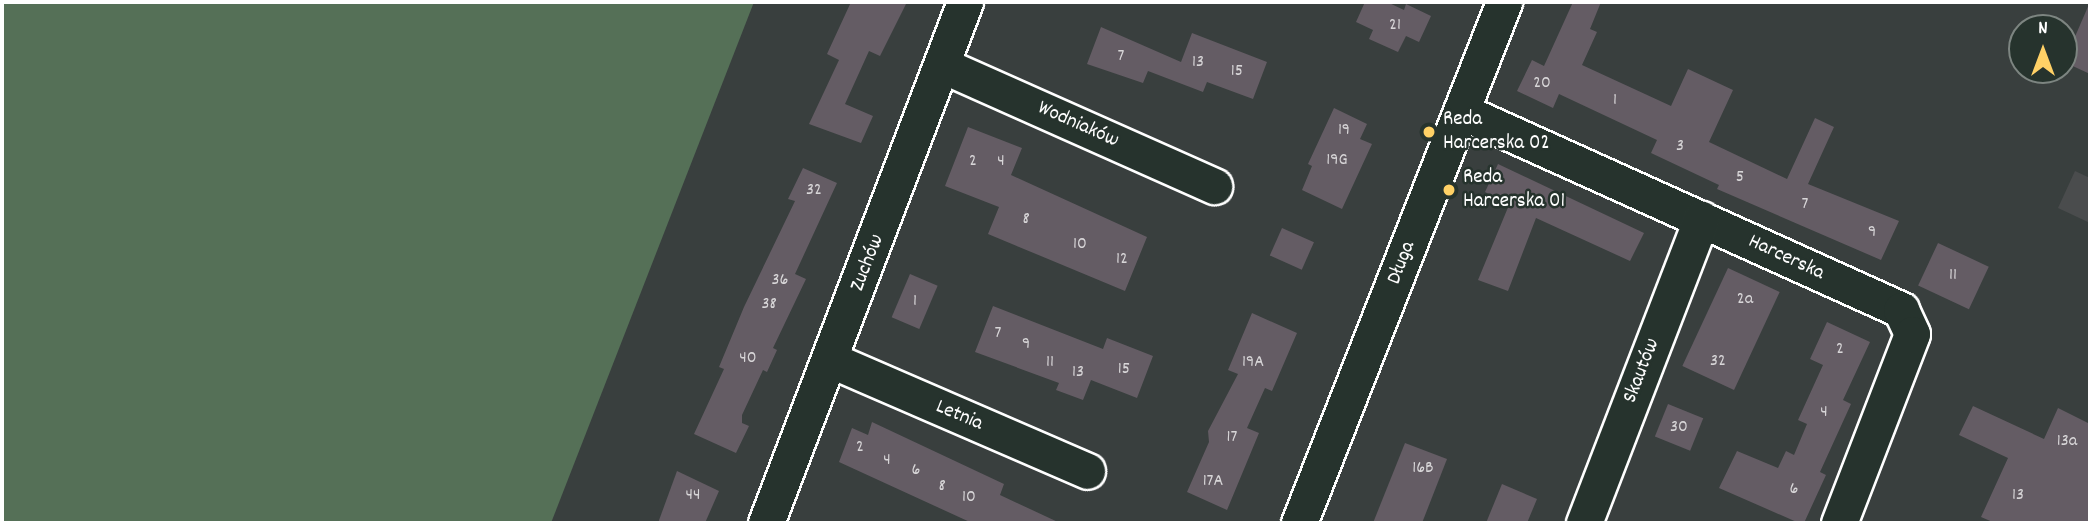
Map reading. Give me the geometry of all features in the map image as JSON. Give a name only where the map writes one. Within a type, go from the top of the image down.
[{"type":"street","name":"Zuchów","points":[[765,523],[831,360],[965,2]]},
{"type":"street","name":"Długa","points":[[1299,523],[1504,2]]},
{"type":"street","name":"Wodniaków","points":[[942,65],[1214,186]]},
{"type":"street","name":"Harcerska","points":[[1461,111],[1901,310],[1912,334],[1839,523]]},
{"type":"street","name":"Skautów","points":[[1584,523],[1701,219]]},
{"type":"street","name":"Letnia","points":[[831,360],[1087,471]]},
{"type":"shaded area","points":[[2075,171],[2090,178],[2090,223],[2058,208]]},
{"type":"green space","points":[[2,2],[754,2],[551,523],[2,523]]},
{"type":"building","points":[[851,2],[907,2],[880,56],[869,51],[845,104],[873,116],[861,143],[809,124],[839,60],[827,54]]},
{"type":"building","points":[[1365,2],[1387,2],[1404,10],[1406,4],[1431,16],[1419,42],[1406,36],[1398,52],[1369,39],[1373,30],[1356,22]]},
{"type":"building","points":[[1573,2],[1601,2],[1590,29],[1597,32],[1582,65],[1671,106],[1688,69],[1733,90],[1709,142],[1787,179],[1815,118],[1834,127],[1808,184],[1899,221],[1881,260],[1717,189],[1719,185],[1651,153],[1657,140],[1559,94],[1553,108],[1517,91],[1532,60],[1544,66]]},
{"type":"building","points":[[2090,2],[2090,74],[2078,68],[2078,30]]},
{"type":"building","points":[[1101,27],[1181,62],[1192,33],[1267,62],[1253,99],[1207,82],[1203,92],[1148,71],[1143,83],[1087,64]]},
{"type":"building","points":[[1334,108],[1367,124],[1360,139],[1372,144],[1342,209],[1302,190],[1312,166],[1308,164]]},
{"type":"building","points":[[968,127],[1022,148],[1011,175],[1147,237],[1125,291],[988,234],[999,207],[945,186]]},
{"type":"building","points":[[1498,164],[1644,233],[1630,261],[1536,218],[1508,291],[1478,280],[1509,205],[1485,192]]},
{"type":"building","points":[[803,168],[837,183],[795,274],[806,279],[773,348],[777,350],[767,372],[763,370],[742,415],[742,423],[749,426],[736,453],[694,434],[724,369],[719,367],[744,307],[795,201],[788,199]]},
{"type":"building","points":[[1282,228],[1314,242],[1302,270],[1270,255]]},
{"type":"building","points":[[1938,243],[1989,267],[1969,309],[1918,286]]},
{"type":"building","points":[[1728,268],[1780,292],[1734,390],[1682,366]]},
{"type":"building","points":[[910,274],[938,286],[919,329],[892,317]]},
{"type":"building","points":[[993,306],[1103,349],[1107,338],[1153,356],[1137,398],[1091,380],[1083,400],[1056,390],[1059,383],[975,352]]},
{"type":"building","points":[[1252,313],[1297,333],[1272,391],[1265,388],[1247,428],[1259,433],[1227,510],[1187,492],[1209,442],[1208,431],[1238,374],[1228,370]]},
{"type":"building","points":[[1827,322],[1870,342],[1843,400],[1851,404],[1820,472],[1826,475],[1804,523],[1799,523],[1719,488],[1737,451],[1778,468],[1786,451],[1794,455],[1807,424],[1798,420],[1823,365],[1810,359]]},
{"type":"building","points":[[1668,404],[1703,418],[1690,451],[1655,436]]},
{"type":"building","points":[[1973,406],[2044,439],[2058,408],[2090,424],[2090,523],[1995,523],[1981,517],[2008,458],[1959,435]]},
{"type":"building","points":[[872,422],[1004,484],[1000,495],[1060,523],[972,523],[839,462],[852,428],[868,435]]},
{"type":"building","points":[[1405,443],[1447,459],[1422,523],[1373,523]]},
{"type":"building","points":[[677,471],[719,491],[705,523],[658,523]]},
{"type":"building","points":[[1502,484],[1537,499],[1527,523],[1486,523]]},
{"type":"place","name":"Reda Harcerska 02","points":[[1429,132]]},
{"type":"place","name":"Reda Harcerska 01","points":[[1449,190]]}]
